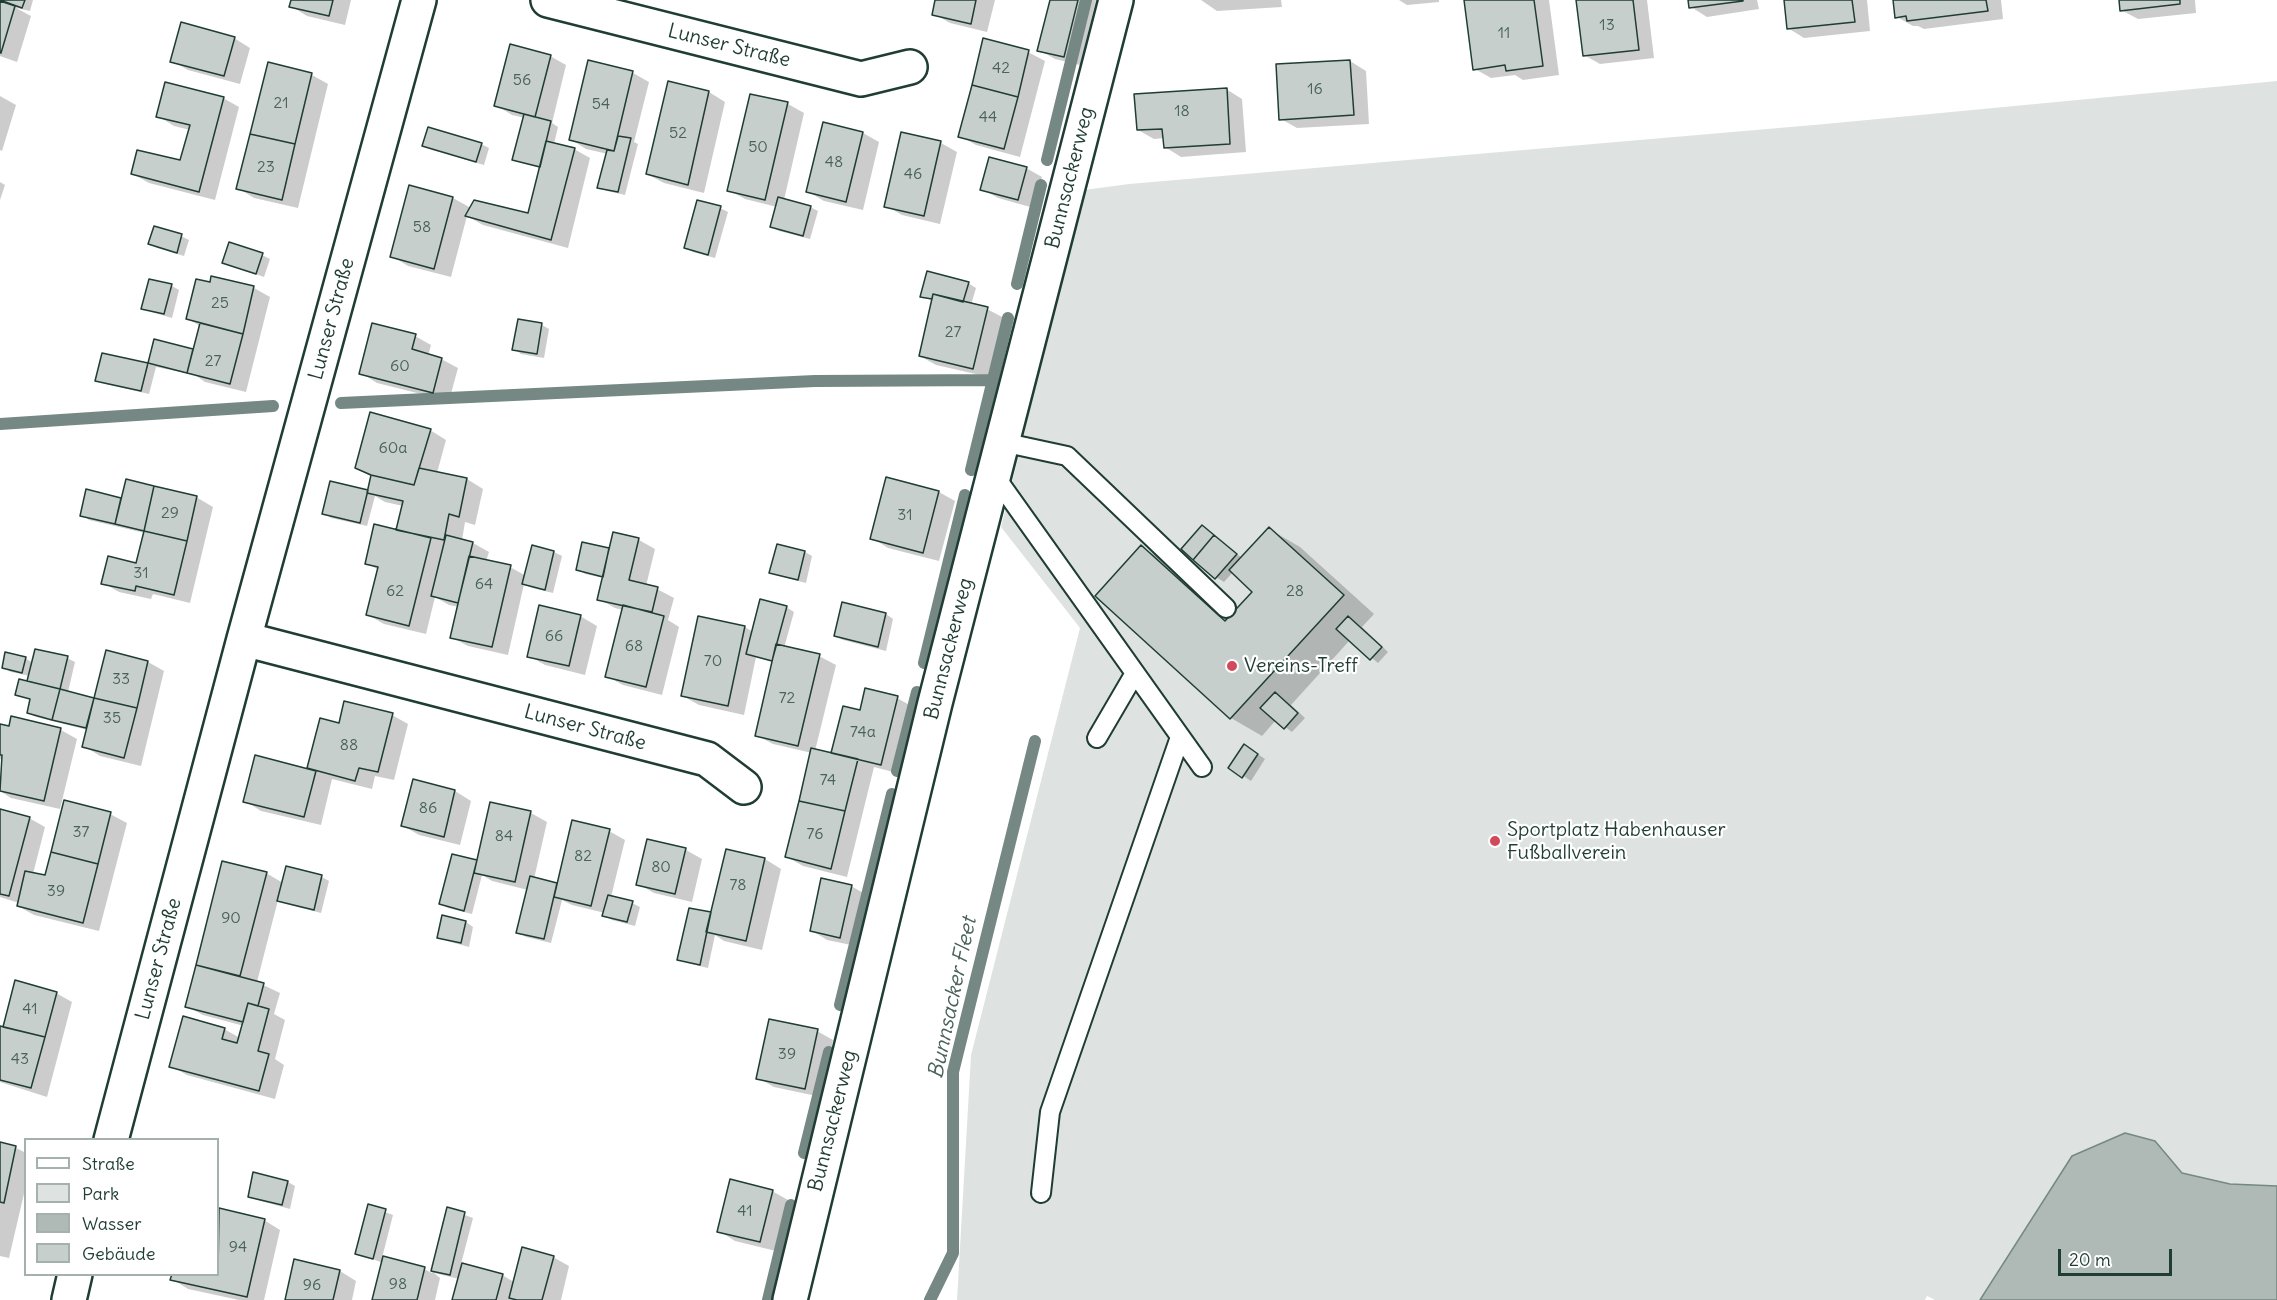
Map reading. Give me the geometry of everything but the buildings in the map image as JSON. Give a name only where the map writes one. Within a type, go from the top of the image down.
[{"type":"street","name":"Lunser Straße","points":[[112,1138],[244,639],[419,0]]},
{"type":"street","name":"Lunser Straße","points":[[548,0],[861,80],[910,67]]},
{"type":"street","name":"Bunnsackerweg","points":[[790,1300],[935,703],[1116,0]]},
{"type":"street","name":"Lunser Straße","points":[[244,639],[707,759],[744,787]]},
{"type":"street","points":[[69,1300],[75,1276]]},
{"type":"lane","points":[[1002,442],[1067,456],[1226,608]]},
{"type":"lane","points":[[994,475],[1202,767]]},
{"type":"lane","points":[[1097,738],[1135,673]]},
{"type":"lane","points":[[1041,1193],[1050,1112],[1180,737]]},
{"type":"green space","name":"Sportplatz Habenhauser Fußballverein","points":[[2277,81],[2277,1186],[2230,1184],[2182,1173],[2155,1141],[2072,1156],[1980,1300],[1935,1300],[1927,1296],[1925,1300],[957,1300],[971,1055],[1080,628],[1001,527],[1084,190],[1129,184],[1825,124]]},
{"type":"water","points":[[2125,1133],[2155,1141],[2182,1173],[2230,1184],[2277,1186],[2277,1300],[1980,1300],[2072,1156]]},
{"type":"waterway","points":[[1047,160],[1086,0]]},
{"type":"waterway","points":[[1017,284],[1041,185]]},
{"type":"waterway","points":[[971,470],[1008,318]]},
{"type":"waterway","points":[[341,403],[815,381],[993,380]]},
{"type":"waterway","points":[[0,424],[273,406]]},
{"type":"waterway","points":[[924,663],[965,495]]},
{"type":"waterway","points":[[897,771],[917,692]]},
{"type":"waterway","name":"Bunnsacker Fleet","points":[[930,1300],[953,1253],[953,1072],[1035,741]]},
{"type":"waterway","points":[[840,1005],[892,794]]},
{"type":"waterway","points":[[804,1153],[829,1052]]},
{"type":"waterway","points":[[768,1300],[791,1205]]},
{"type":"place","name":"Vereins-Treff","points":[[1232,666]]},
{"type":"place","name":"Sportplatz Habenhauser Fußballverein","points":[[1495,841]]}]
